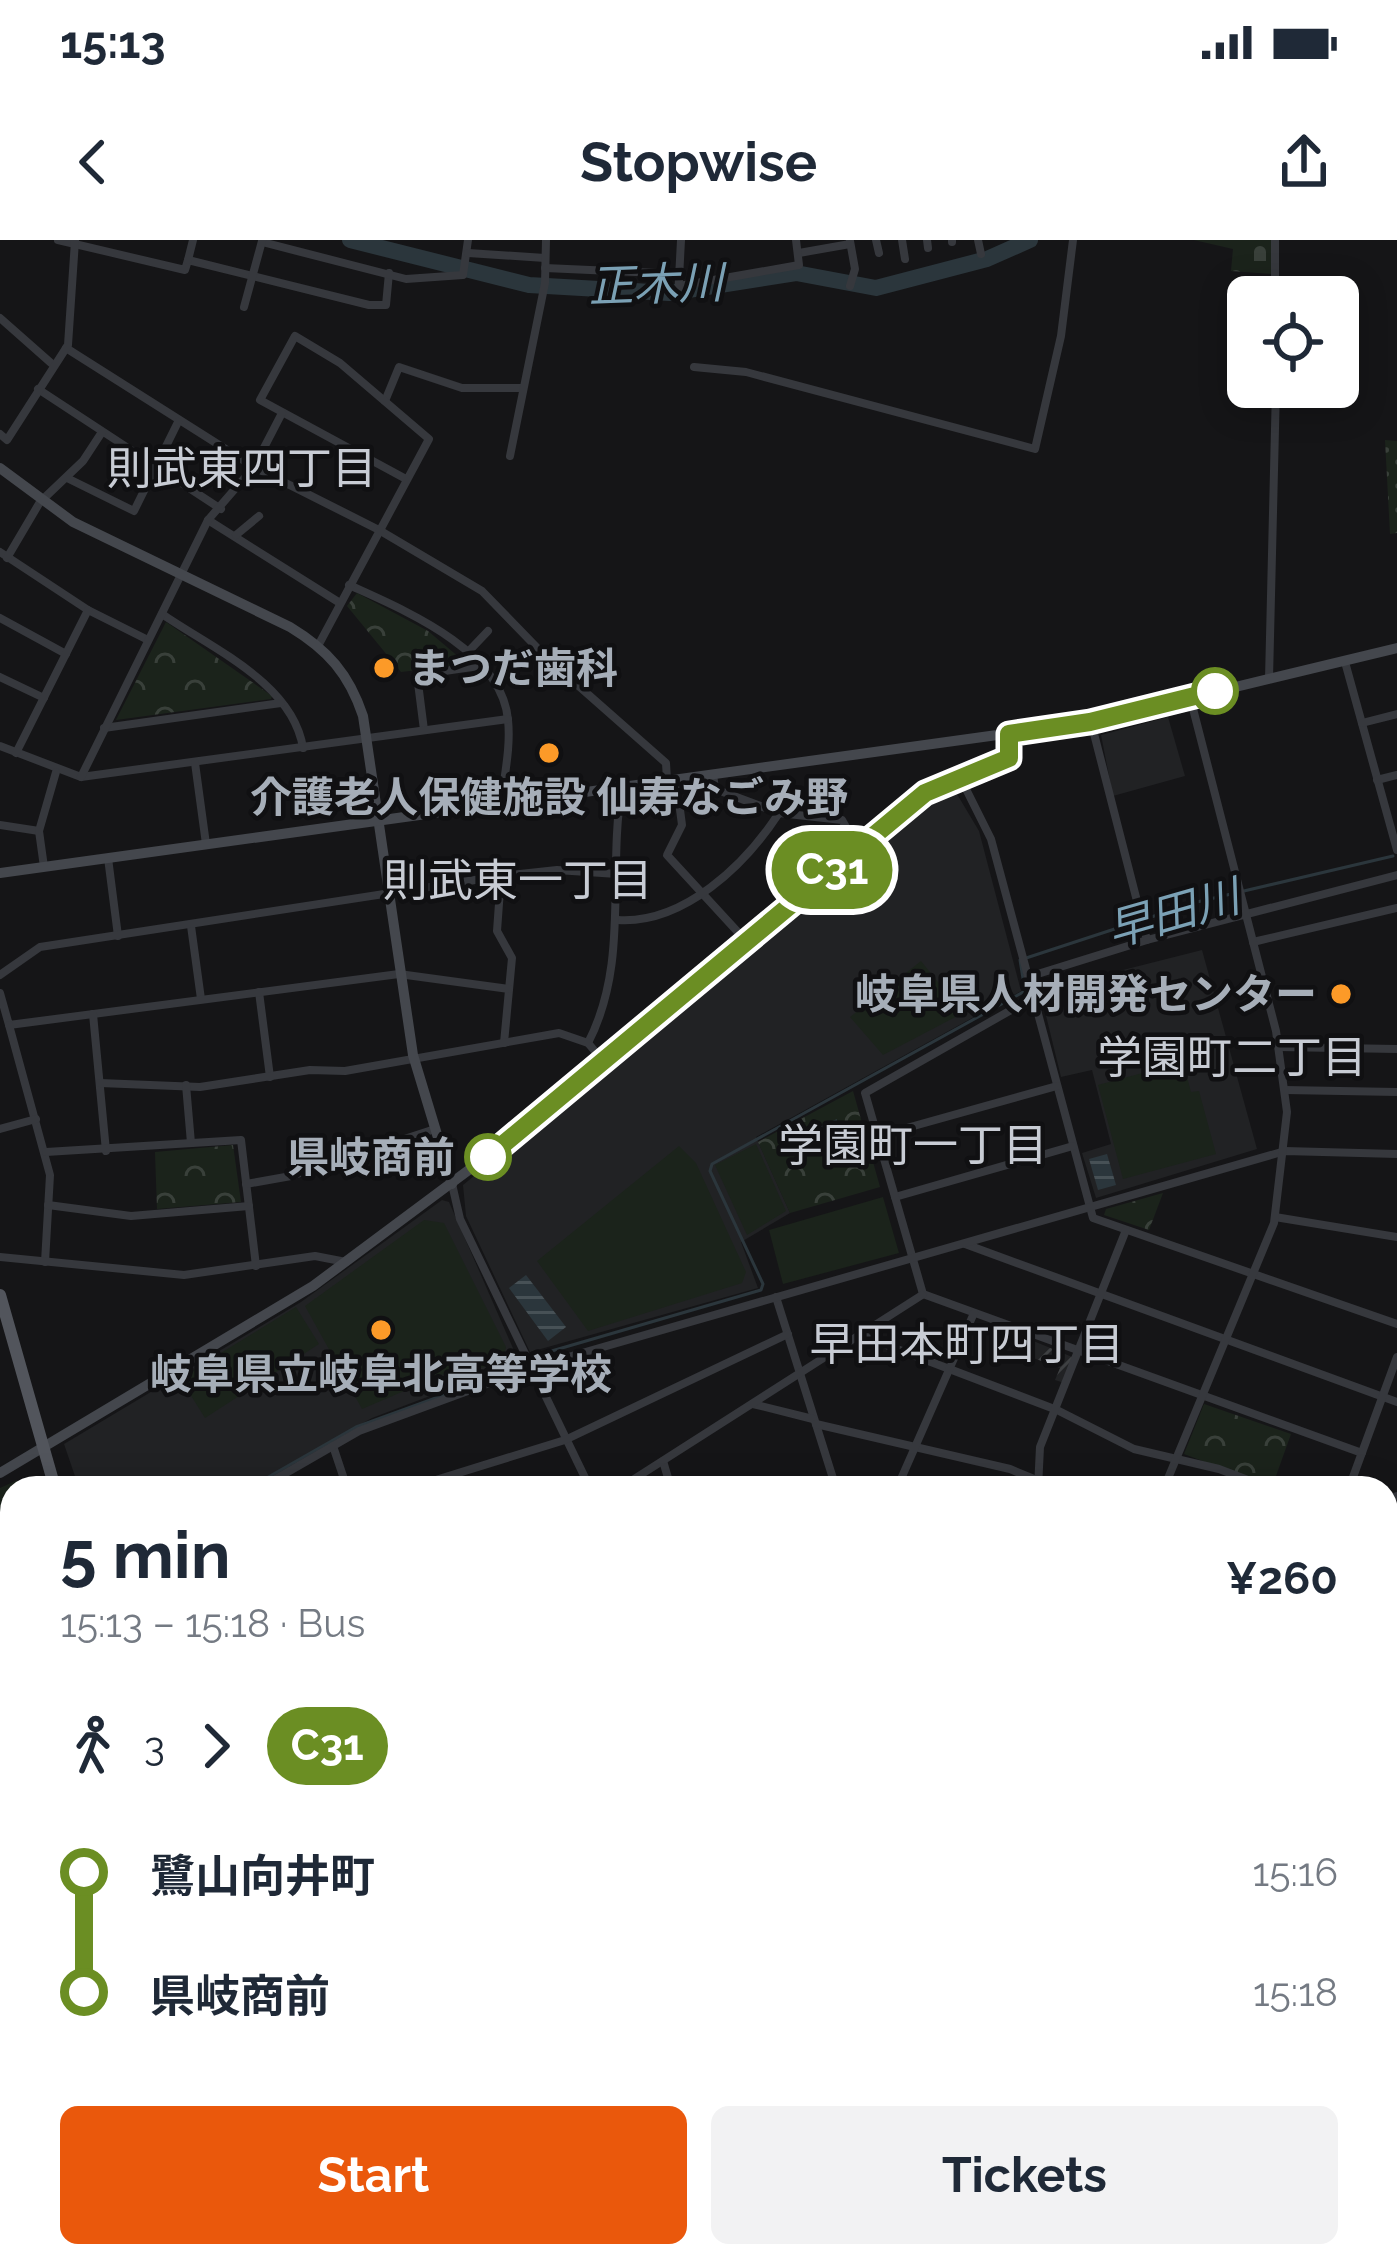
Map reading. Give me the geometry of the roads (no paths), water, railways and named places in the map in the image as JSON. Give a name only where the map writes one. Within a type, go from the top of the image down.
[{"type":"main road","points":[[0,1295],[51,1476]]},
{"type":"street","points":[[58,240],[185,270],[193,240]]},
{"type":"street","points":[[244,307],[262,241],[406,279],[465,269],[468,240]]},
{"type":"street","points":[[511,456],[544,287],[546,240]]},
{"type":"street","points":[[681,240],[679,292],[799,266],[796,240]]},
{"type":"street","points":[[876,240],[879,254]]},
{"type":"street","points":[[902,240],[905,259]]},
{"type":"street","points":[[978,240],[981,254]]},
{"type":"street","points":[[694,367],[746,372],[1035,448],[1061,335],[1073,240]]},
{"type":"street","points":[[1275,240],[1275,276]]},
{"type":"street","points":[[0,434],[7,440],[52,363],[66,348],[75,241]]},
{"type":"street","points":[[799,253],[850,242],[851,283]]},
{"type":"street","points":[[468,253],[680,274]]},
{"type":"street","points":[[188,260],[253,279],[386,305],[389,273]]},
{"type":"street","points":[[1,322],[52,363]]},
{"type":"street","points":[[319,644],[429,439],[327,353],[295,335],[260,400],[406,479]]},
{"type":"street","points":[[66,348],[254,467],[379,530],[482,591],[548,659],[666,764],[682,825],[668,855],[747,942]]},
{"type":"street","points":[[385,401],[399,367],[462,388],[521,388]]},
{"type":"street","points":[[38,389],[221,508]]},
{"type":"street","points":[[1269,680],[1275,408]]},
{"type":"street","points":[[81,777],[208,520],[254,467],[283,413]]},
{"type":"street","points":[[67,478],[134,512],[178,422]]},
{"type":"street","points":[[102,432],[67,478],[40,502],[4,555],[88,610],[148,640]]},
{"type":"street","points":[[0,468],[40,502],[319,644],[350,684],[367,739],[412,1055],[460,1219],[584,1476]]},
{"type":"street","points":[[236,535],[259,516]]},
{"type":"street","points":[[208,520],[340,603]]},
{"type":"street","points":[[349,585],[429,625],[467,652],[496,685],[508,719],[500,804]]},
{"type":"street","points":[[16,753],[88,610]]},
{"type":"street","points":[[162,614],[283,703],[302,748]]},
{"type":"street","points":[[0,618],[66,654]]},
{"type":"street","points":[[467,652],[488,631]]},
{"type":"street","points":[[0,873],[1090,722],[1397,648]]},
{"type":"street","points":[[496,685],[518,662]]},
{"type":"street","points":[[1345,662],[1397,850]]},
{"type":"street","points":[[424,730],[417,675],[479,666]]},
{"type":"street","points":[[0,677],[44,698]]},
{"type":"street","points":[[1170,1476],[1256,1275],[1275,1217],[1285,1151],[1279,1047],[1190,697]]},
{"type":"street","points":[[104,728],[283,703]]},
{"type":"street","points":[[1361,723],[1397,714]]},
{"type":"street","points":[[0,746],[56,772],[81,777],[508,719]]},
{"type":"street","points":[[1090,722],[1147,940]]},
{"type":"street","points":[[0,1473],[44,1451],[346,1262],[604,1062],[925,793],[1009,758],[1009,734]]},
{"type":"street","points":[[195,764],[206,844]]},
{"type":"street","points":[[44,867],[39,831],[56,772]]},
{"type":"street","points":[[713,774],[716,789],[779,813],[842,820],[858,848]]},
{"type":"street","points":[[1377,780],[1397,775]]},
{"type":"street","points":[[960,777],[985,822],[1093,1218],[1397,1324]]},
{"type":"street","points":[[588,1043],[610,981],[618,920],[612,844],[622,787]]},
{"type":"street","points":[[618,920],[646,922],[669,915],[749,860],[779,813]]},
{"type":"street","points":[[0,825],[39,831]]},
{"type":"street","points":[[108,858],[118,936]]},
{"type":"street","points":[[0,975],[40,947],[501,876],[557,870],[616,874]]},
{"type":"street","points":[[1028,977],[1244,913],[1397,875]]},
{"type":"street","points":[[501,876],[496,931],[512,958],[504,1043]]},
{"type":"street","points":[[1253,942],[1397,908]]},
{"type":"street","points":[[191,926],[201,999]]},
{"type":"street","points":[[9,1025],[399,974],[509,989]]},
{"type":"street","points":[[259,992],[270,1077]]},
{"type":"street","points":[[0,993],[46,1152],[45,1262]]},
{"type":"street","points":[[923,1294],[865,1093],[1034,997]]},
{"type":"street","points":[[93,1014],[106,1151]]},
{"type":"street","points":[[100,1083],[220,1086],[345,1071],[412,1055],[559,1034],[588,1043],[604,1062]]},
{"type":"street","points":[[1279,1047],[1397,1049]]},
{"type":"street","points":[[187,1085],[191,1144]]},
{"type":"street","points":[[878,1136],[1058,1086]]},
{"type":"street","points":[[1285,1090],[1397,1092]]},
{"type":"street","points":[[0,1129],[36,1119]]},
{"type":"street","points":[[246,1184],[291,1176],[435,1129]]},
{"type":"street","points":[[46,1152],[241,1140],[256,1266]]},
{"type":"street","points":[[895,1197],[1073,1146]]},
{"type":"street","points":[[281,1476],[333,1446],[528,1364],[776,1298],[1285,1151],[1397,1154]]},
{"type":"street","points":[[49,1205],[131,1216],[249,1206]]},
{"type":"street","points":[[1275,1217],[1397,1237]]},
{"type":"street","points":[[1038,1476],[1040,1447],[1082,1353],[1126,1230]]},
{"type":"street","points":[[964,1243],[1397,1402]]},
{"type":"street","points":[[0,1257],[184,1275],[315,1256],[346,1262]]},
{"type":"street","points":[[923,1294],[1362,1453]]},
{"type":"street","points":[[639,1476],[923,1294]]},
{"type":"street","points":[[776,1298],[832,1476]]},
{"type":"street","points":[[901,1476],[974,1313]]},
{"type":"street","points":[[450,1476],[565,1441],[788,1334]]},
{"type":"street","points":[[860,1335],[1057,1411],[1134,1449],[1232,1476]]},
{"type":"street","points":[[1353,1476],[1397,1357]]},
{"type":"street","points":[[753,1404],[913,1444],[1013,1476]]},
{"type":"street","points":[[333,1446],[343,1476]]},
{"type":"street","points":[[663,1461],[667,1476]]},
{"type":"waterway","name":"正木川","points":[[350,240],[529,285],[669,293],[796,273],[876,288],[987,259],[1030,240]]},
{"type":"waterway","name":"早田川","points":[[270,1476],[356,1427],[523,1366],[531,1357],[761,1290],[763,1284],[710,1171],[712,1164],[1025,991],[1020,960],[1197,902],[1393,856]]},
{"type":"place","name":"まつだ歯科","points":[[384,668]]},
{"type":"place","name":"介護老人保健施設 仙寿なごみ野","points":[[549,753]]},
{"type":"place","name":"岐阜県人材開発センター","points":[[1341,994]]},
{"type":"place","name":"県岐商前","points":[[488,1157]]},
{"type":"place","name":"岐阜県立岐阜北高等学校","points":[[381,1330]]},
{"type":"district","name":"則武東四丁目","points":[[242,468]]},
{"type":"district","name":"則武東一丁目","points":[[518,880]]},
{"type":"district","name":"学園町二丁目","points":[[1232,1057]]},
{"type":"district","name":"学園町一丁目","points":[[913,1145]]},
{"type":"district","name":"早田本町四丁目","points":[[967,1344]]}]
